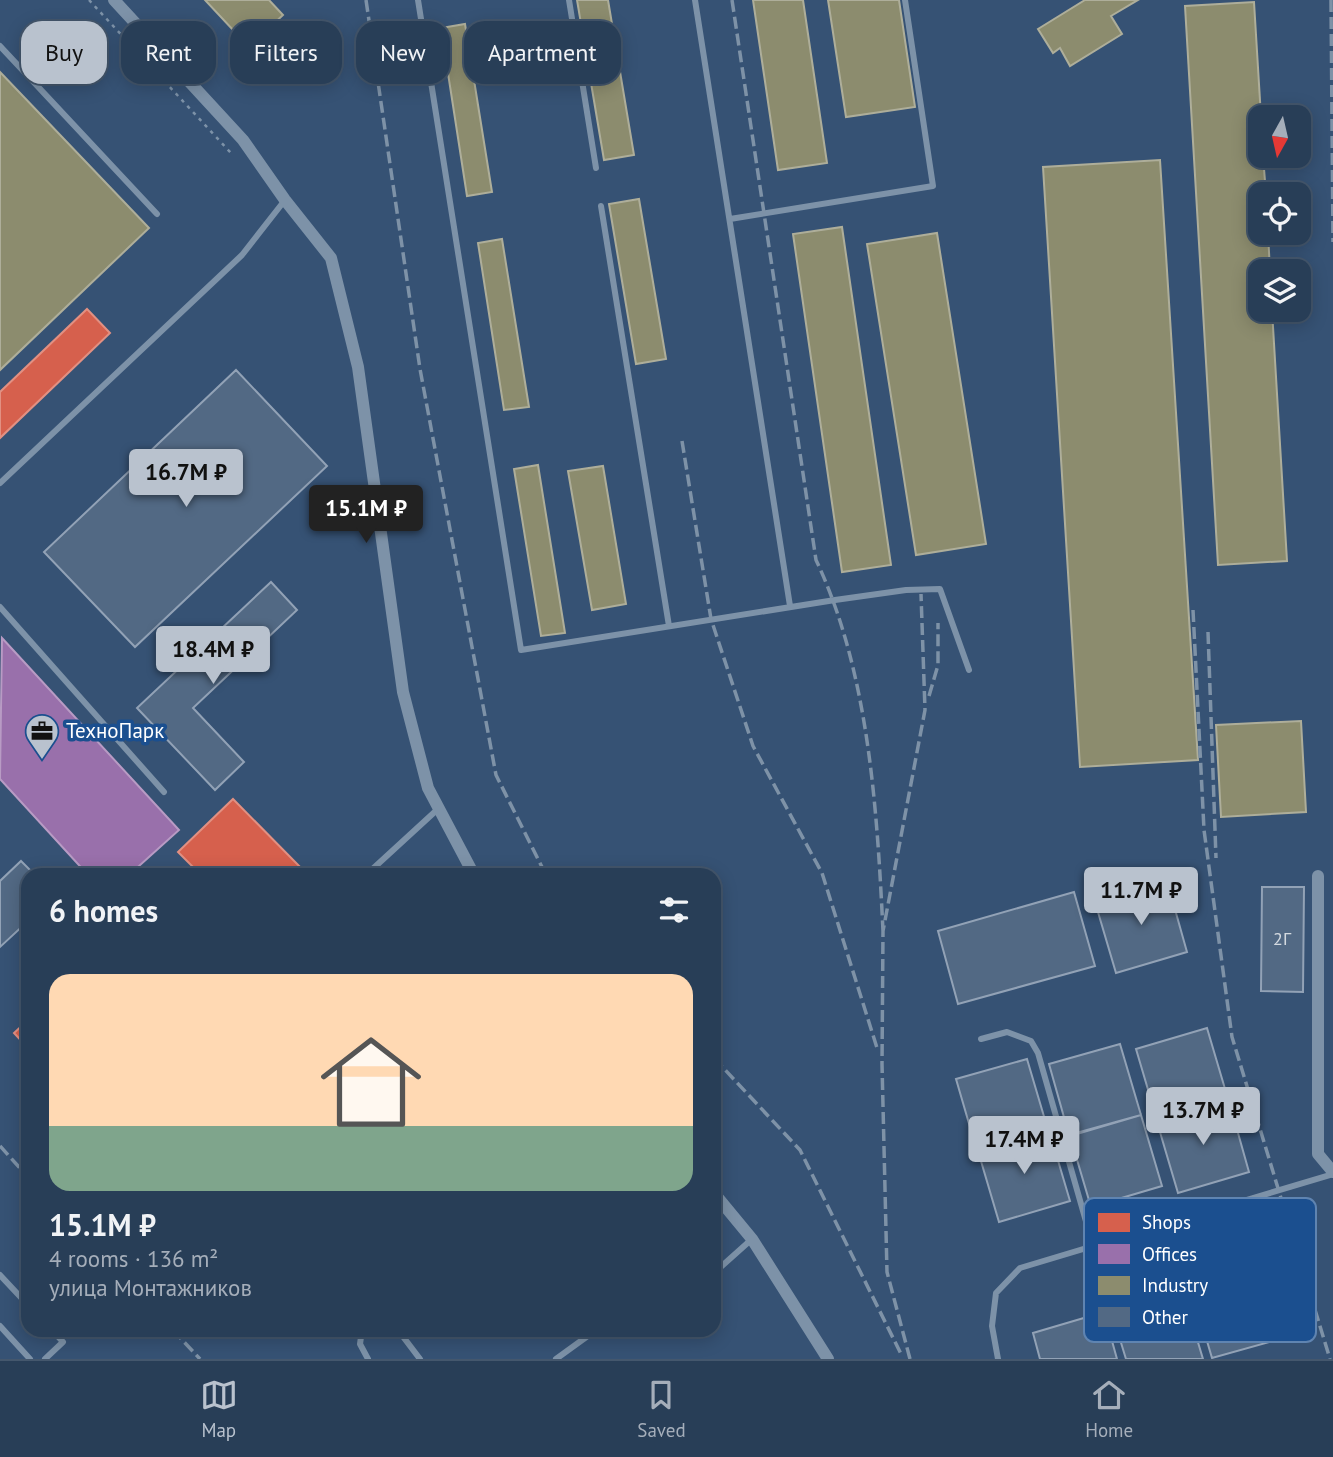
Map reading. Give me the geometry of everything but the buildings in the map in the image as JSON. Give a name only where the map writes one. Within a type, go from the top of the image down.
[{"type":"street","points":[[114,0],[243,140],[285,201],[331,258],[358,367],[403,692],[428,788],[470,868]]},
{"type":"street","points":[[1318,876],[1318,1154],[1333,1173]]},
{"type":"street","points":[[721,1201],[752,1239],[828,1359]]},
{"type":"lane","points":[[418,0],[521,650],[790,606],[906,590],[940,589],[969,670]]},
{"type":"lane","points":[[569,0],[596,168]]},
{"type":"lane","points":[[695,0],[790,606]]},
{"type":"lane","points":[[730,219],[933,186],[905,0]]},
{"type":"lane","points":[[0,46],[157,214]]},
{"type":"lane","points":[[0,483],[242,255],[285,201]]},
{"type":"lane","points":[[601,206],[669,626]]},
{"type":"lane","points":[[0,607],[164,792]]},
{"type":"lane","points":[[374,868],[440,807]]},
{"type":"lane","points":[[981,1039],[1007,1032],[1031,1041],[1038,1053],[1084,1214]]},
{"type":"lane","points":[[1251,1198],[1333,1173]]},
{"type":"lane","points":[[721,1267],[752,1239]]},
{"type":"lane","points":[[999,1359],[992,1326],[996,1293],[1020,1268],[1084,1249]]},
{"type":"lane","points":[[0,1275],[21,1298]]},
{"type":"lane","points":[[0,1326],[30,1359]]},
{"type":"lane","points":[[45,1359],[63,1342],[58,1337]]},
{"type":"lane","points":[[361,1337],[360,1344],[368,1359]]},
{"type":"lane","points":[[403,1337],[420,1359]]},
{"type":"lane","points":[[556,1359],[586,1337]]},
{"type":"path","points":[[89,0],[231,153]]},
{"type":"railway","points":[[366,0],[420,369],[496,775],[542,868]]},
{"type":"railway","points":[[732,0],[816,560],[834,603],[848,648],[867,742],[883,931]]},
{"type":"railway","points":[[1331,0],[1333,242]]},
{"type":"railway","points":[[682,441],[711,619],[753,746],[822,873],[878,1051]]},
{"type":"railway","points":[[910,1359],[887,1272],[882,1064],[883,931],[925,710],[921,594]]},
{"type":"railway","points":[[1193,610],[1204,830],[1232,1037],[1281,1198]]},
{"type":"railway","points":[[929,696],[938,665],[938,623]]},
{"type":"railway","points":[[1208,632],[1216,858]]},
{"type":"railway","points":[[721,1065],[800,1150],[901,1354]]},
{"type":"railway","points":[[0,1146],[21,1169]]},
{"type":"railway","points":[[1316,1313],[1330,1359]]},
{"type":"railway","points":[[180,1337],[200,1359]]},
{"type":"place","name":"ТехноПарк","points":[[42,761]]}]
